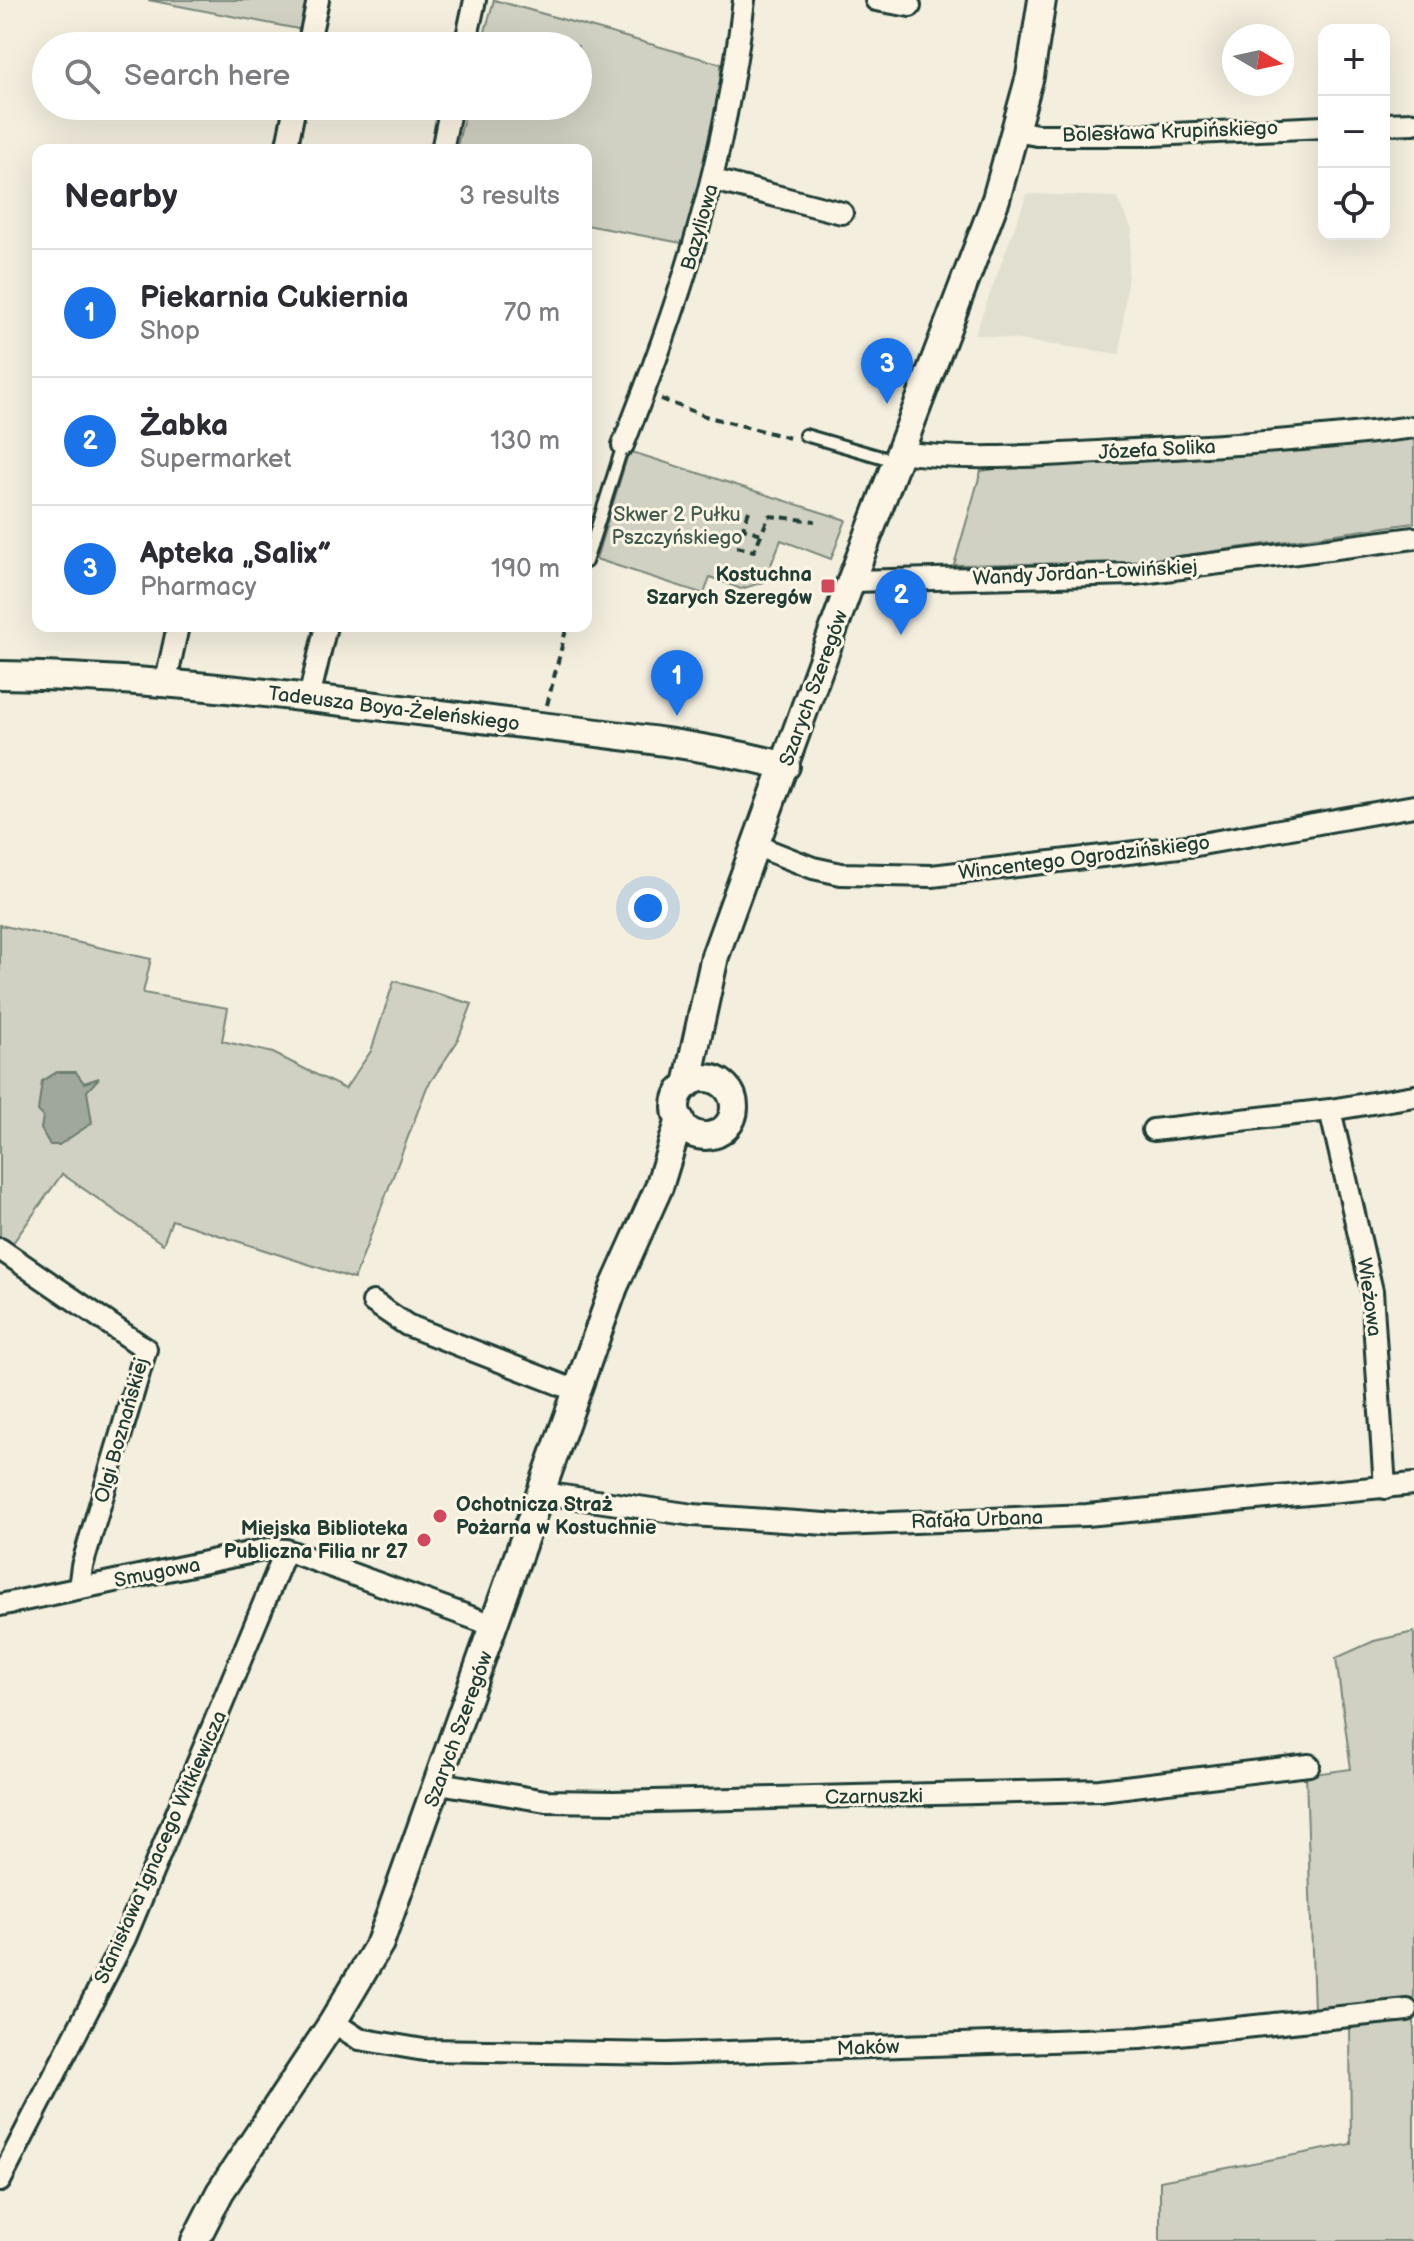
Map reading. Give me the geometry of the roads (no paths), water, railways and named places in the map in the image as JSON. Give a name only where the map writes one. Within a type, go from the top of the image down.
[{"type":"street","points":[[311,32],[318,0]]},
{"type":"street","points":[[468,32],[475,0]]},
{"type":"street","name":"Bazyliowa","points":[[623,445],[675,309],[714,180],[744,0]]},
{"type":"street","points":[[876,0],[910,6]]},
{"type":"street","name":"Szarych Szeregów","points":[[687,1085],[715,956],[851,581],[996,199],[1016,131],[1042,0]]},
{"type":"street","points":[[287,144],[292,120]]},
{"type":"street","points":[[443,144],[448,120]]},
{"type":"street","points":[[1390,124],[1414,123]]},
{"type":"street","name":"Bolesława Krupińskiego","points":[[1016,131],[1037,135],[1152,135],[1318,127]]},
{"type":"street","points":[[714,180],[842,213]]},
{"type":"street","name":"Józefa Solika","points":[[898,457],[1055,455],[1239,445],[1414,427]]},
{"type":"street","name":"Wandy Jordan-Łowińskiej","points":[[851,581],[1134,574],[1414,538]]},
{"type":"street","points":[[166,681],[177,632]]},
{"type":"street","points":[[309,698],[325,632]]},
{"type":"street","name":"Tadeusza Boya-Żeleńskiego","points":[[0,675],[166,681],[661,742],[786,766]]},
{"type":"street","name":"Wincentego Ogrodzińskiego","points":[[757,846],[813,868],[841,874],[932,876],[1196,845],[1414,806]]},
{"type":"street","name":"Szarych Szeregów","points":[[702,1013],[720,1083]]},
{"type":"street","points":[[703,1078],[720,1083],[732,1096],[733,1114],[729,1123],[713,1135],[694,1133],[680,1119],[677,1100],[687,1085],[703,1078]]},
{"type":"street","points":[[1153,1130],[1330,1110],[1414,1096]]},
{"type":"street","name":"Wieżowa","points":[[1330,1110],[1372,1291],[1385,1488]]},
{"type":"street","name":"Szarych Szeregów","points":[[195,2241],[220,2192],[333,2022],[380,1943],[614,1287],[659,1187],[680,1119]]},
{"type":"street","name":"Szarych Szeregów","points":[[659,1187],[713,1135]]},
{"type":"street","name":"Olgi Boznańskiej","points":[[0,1249],[146,1349],[82,1566],[79,1588]]},
{"type":"street","points":[[373,1302],[407,1325],[577,1391]]},
{"type":"street","name":"Rafała Urbana","points":[[542,1488],[556,1495],[693,1515],[840,1525],[1087,1515],[1414,1484]]},
{"type":"street","name":"Smugowa","points":[[0,1605],[268,1549],[286,1550],[495,1626]]},
{"type":"street","name":"Stanisława Ignacego Witkiewicza","points":[[0,2181],[125,1938],[286,1550]]},
{"type":"street","name":"Czarnuszki","points":[[439,1783],[546,1801],[614,1802],[1100,1790],[1309,1765]]},
{"type":"street","name":"Maków","points":[[333,2022],[359,2039],[424,2050],[667,2054],[1140,2038],[1407,2010]]},
{"type":"lane","points":[[805,435],[898,457]]},
{"type":"lane","points":[[592,543],[623,445]]},
{"type":"place","name":"Apteka „Salix”","points":[[887,404]]},
{"type":"place","name":"Kostuchna Szarych Szeregów","points":[[828,586]]},
{"type":"place","name":"Żabka","points":[[901,635]]},
{"type":"place","name":"Piekarnia Cukiernia","points":[[677,716]]},
{"type":"place","name":"Ochotnicza Straż Pożarna w Kostuchnie","points":[[440,1516]]},
{"type":"place","name":"Miejska Biblioteka Publiczna Filia nr 27","points":[[424,1540]]},
{"type":"park label","name":"Skwer 2 Pułku Pszczyńskiego","points":[[677,526]]}]
